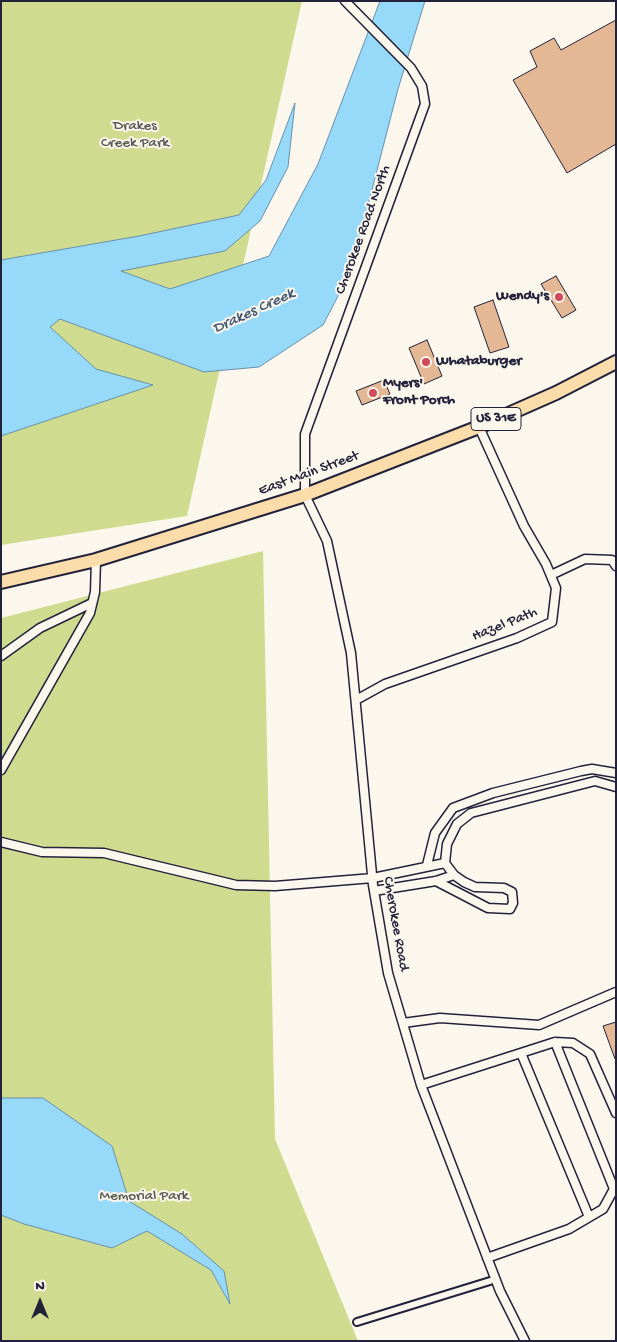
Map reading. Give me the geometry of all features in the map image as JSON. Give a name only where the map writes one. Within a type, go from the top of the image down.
[{"type":"main road","name":"East Main Street","points":[[1,582],[96,560],[305,495],[479,427],[552,395],[616,362]]},
{"type":"street","name":"Cherokee Road North","points":[[305,495],[305,434],[425,104],[422,86],[410,68],[345,1]]},
{"type":"street","name":"Hazel Path","points":[[356,700],[385,684],[517,638],[552,622],[556,588],[551,575],[524,526],[479,427]]},
{"type":"street","name":"Cherokee Road","points":[[305,495],[327,541],[351,653],[374,890],[388,973],[421,1085],[500,1292],[525,1341]]},
{"type":"street","points":[[551,575],[586,559],[612,560],[616,566]]},
{"type":"street","points":[[1,770],[62,665],[90,612],[96,560]]},
{"type":"street","points":[[1,656],[40,628],[92,603]]},
{"type":"street","points":[[428,865],[435,833],[444,818],[457,806],[500,791],[558,776],[592,769],[616,772]]},
{"type":"street","points":[[558,776],[562,788]]},
{"type":"street","points":[[436,881],[488,908],[510,909],[513,903],[512,892],[504,888],[475,886],[454,875],[445,863],[450,838],[457,824],[471,813],[562,788],[595,781],[616,787]]},
{"type":"street","points":[[500,791],[505,804]]},
{"type":"street","points":[[457,806],[466,817]]},
{"type":"street","points":[[1,842],[42,852],[104,852],[236,885],[275,886],[373,878],[428,865],[445,863]]},
{"type":"street","points":[[374,890],[436,881],[454,875]]},
{"type":"street","points":[[403,1023],[440,1018],[539,1025],[616,992]]},
{"type":"street","points":[[421,1085],[555,1042],[573,1043],[590,1054],[616,1113]]},
{"type":"street","points":[[488,1258],[569,1229],[603,1209],[614,1189],[555,1042]]},
{"type":"street","points":[[521,1053],[589,1217]]},
{"type":"street","points":[[357,1322],[490,1281]]},
{"type":"green space","name":"Drakes Creek Park","points":[[1,1],[302,1],[187,516],[1,545]]},
{"type":"green space","name":"Memorial Park","points":[[263,551],[275,1139],[358,1341],[1,1341],[1,618]]},
{"type":"water","name":"Drakes Creek","points":[[380,1],[425,1],[398,89],[351,271],[323,325],[259,367],[204,372],[60,319],[50,327],[96,369],[153,385],[1,436],[1,260],[139,236],[239,215],[266,180],[295,103],[288,167],[260,221],[225,251],[121,271],[170,289],[269,256],[318,164]]},
{"type":"water","points":[[1,1098],[43,1098],[112,1146],[129,1201],[182,1234],[224,1271],[230,1304],[211,1270],[147,1231],[112,1248],[24,1224],[1,1215]]},
{"type":"building","points":[[616,20],[616,144],[567,173],[513,80],[537,67],[530,51],[554,38],[561,50]]},
{"type":"building","name":"Wendy's","points":[[556,276],[576,310],[562,318],[541,284]]},
{"type":"building","points":[[493,300],[509,347],[490,353],[474,307]]},
{"type":"building","name":"Whataburger","points":[[427,340],[442,376],[424,384],[409,348]]},
{"type":"building","name":"Myers' Front Porch","points":[[384,380],[390,394],[362,405],[356,391]]},
{"type":"building","points":[[616,1022],[616,1059],[615,1059],[603,1026]]},
{"type":"place","name":"Wendy's","points":[[559,297]]},
{"type":"place","name":"Whataburger","points":[[426,362]]},
{"type":"place","name":"Myers' Front Porch","points":[[373,393]]}]
